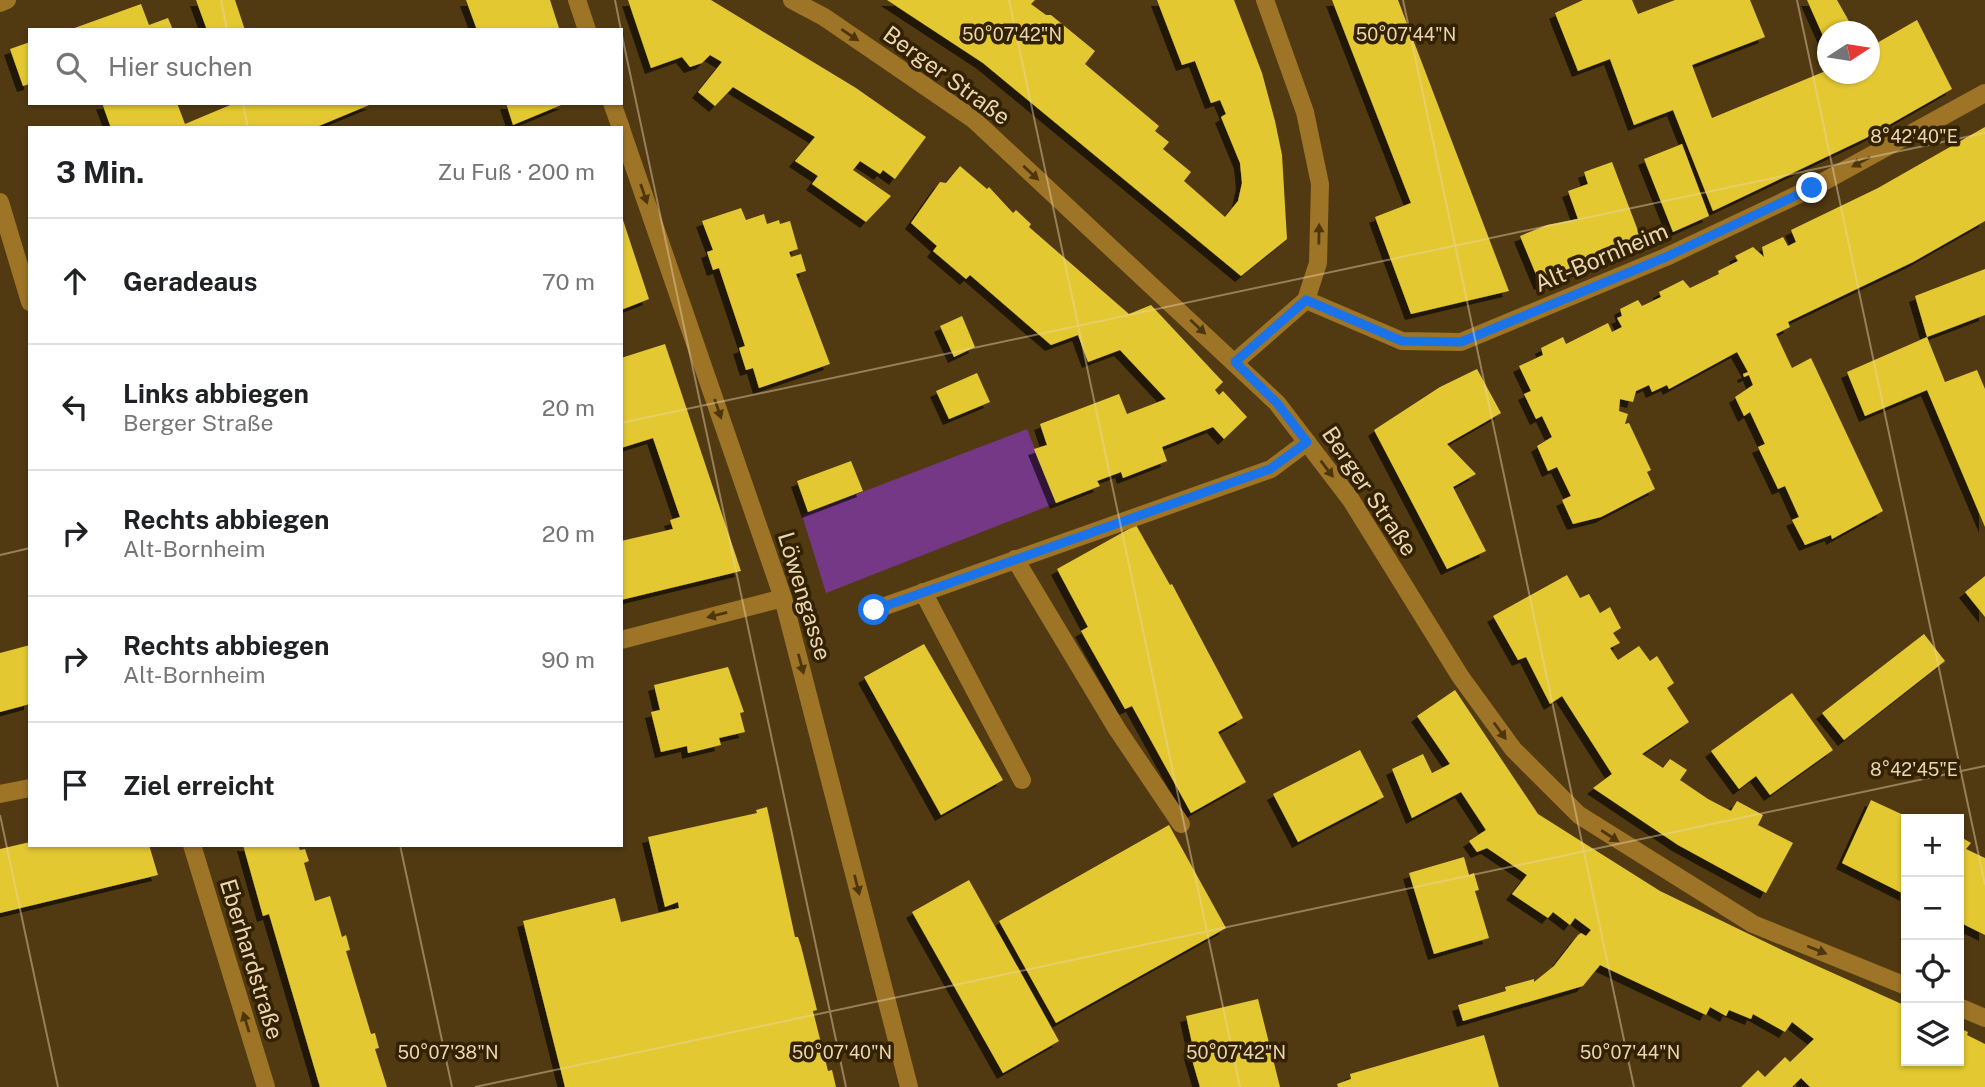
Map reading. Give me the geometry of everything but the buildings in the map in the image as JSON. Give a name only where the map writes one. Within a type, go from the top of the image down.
[{"type":"street","points":[[0,3],[7,0]]},
{"type":"street","points":[[577,0],[586,28]]},
{"type":"street","name":"Berger Straße","points":[[792,0],[824,17],[973,118],[1277,403],[1351,500],[1453,666],[1490,718],[1513,749],[1579,815],[1753,924],[1901,984]]},
{"type":"street","points":[[1235,362],[1306,300],[1318,263],[1320,184],[1305,112],[1265,0]]},
{"type":"street","name":"Alt-Bornheim","points":[[1306,300],[1402,341],[1461,342],[1666,257],[1800,194],[1985,93]]},
{"type":"street","name":"Löwengasse","points":[[613,105],[620,126]]},
{"type":"street","name":"Löwengasse","points":[[623,134],[783,598],[908,1087]]},
{"type":"street","points":[[0,202],[28,295]]},
{"type":"street","points":[[874,610],[1270,469],[1307,442]]},
{"type":"street","points":[[1015,559],[1117,729],[1181,824]]},
{"type":"street","points":[[923,592],[1022,780]]},
{"type":"street","points":[[623,639],[783,598]]},
{"type":"street","points":[[0,794],[28,788]]},
{"type":"street","name":"Eberhardstraße","points":[[192,847],[266,1087]]},
{"type":"street","points":[[1964,1009],[1985,1017]]},
{"type":"shaded area","points":[[1027,429],[1056,503],[826,593],[802,515]]},
{"type":"route","points":[[874,610],[1270,469],[1307,442],[1277,403],[1235,362],[1306,300],[1402,341],[1461,342],[1666,257],[1812,188]]}]
